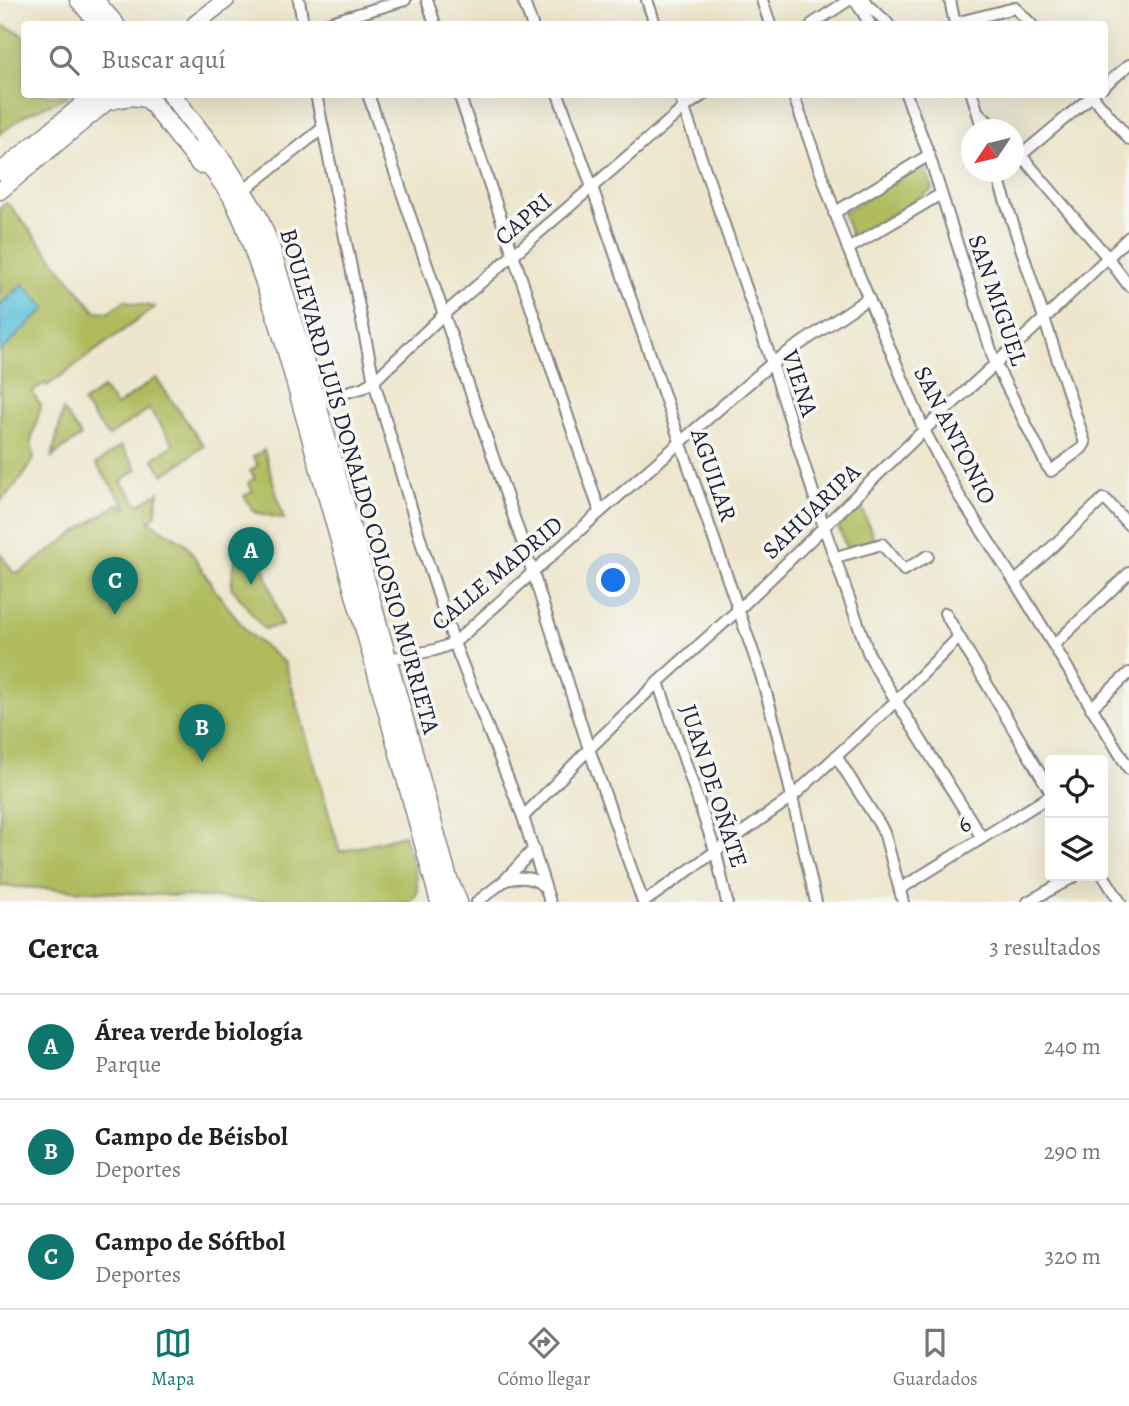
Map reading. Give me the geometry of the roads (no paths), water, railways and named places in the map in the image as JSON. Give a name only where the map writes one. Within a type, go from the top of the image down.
[{"type":"main road","points":[[71,0],[88,21]]},
{"type":"main road","points":[[78,0],[96,21]]},
{"type":"main road","points":[[95,0],[113,21]]},
{"type":"main road","points":[[199,21],[226,0]]},
{"type":"main road","points":[[0,172],[105,98]]},
{"type":"main road","points":[[0,191],[106,98]]},
{"type":"main road","points":[[145,98],[173,128],[258,240],[278,293],[290,312]]},
{"type":"main road","name":"BOULEVARD LUIS DONALDO COLOSIO MURRIETA","points":[[160,98],[232,197],[244,222],[309,403]]},
{"type":"main road","name":"BOULEVARD LUIS DONALDO COLOSIO MURRIETA","points":[[174,98],[227,166],[257,215],[270,246],[290,312],[309,403],[380,661],[440,902]]},
{"type":"main road","name":"BOULEVARD LUIS DONALDO COLOSIO MURRIETA","points":[[380,661],[448,879],[458,902]]},
{"type":"street","points":[[299,0],[302,21]]},
{"type":"street","points":[[347,21],[405,0]]},
{"type":"street","points":[[427,0],[434,21]]},
{"type":"street","points":[[523,0],[532,21]]},
{"type":"street","points":[[647,0],[654,21]]},
{"type":"street","points":[[762,0],[769,21]]},
{"type":"street","points":[[816,21],[849,0]]},
{"type":"street","points":[[855,0],[868,21]]},
{"type":"street","points":[[864,0],[870,9],[886,21]]},
{"type":"street","points":[[950,0],[954,21]]},
{"type":"street","points":[[966,21],[1015,8],[1028,21]]},
{"type":"street","points":[[1108,83],[1129,65]]},
{"type":"street","points":[[317,98],[374,381],[454,643],[523,817],[550,902]]},
{"type":"street","points":[[369,98],[643,902],[791,798],[896,701],[958,638]]},
{"type":"street","points":[[460,98],[600,512]]},
{"type":"street","name":"AGUILAR","points":[[559,98],[761,675],[778,736],[816,902]]},
{"type":"street","name":"VIENA","points":[[680,98],[868,652],[982,838]]},
{"type":"street","name":"CAPRI","points":[[374,381],[443,315],[698,98]]},
{"type":"street","name":"SAN ANTONIO","points":[[794,98],[867,299],[924,430],[958,494],[1129,769]]},
{"type":"street","name":"SAN MIGUEL","points":[[908,98],[929,155],[995,363],[1049,469],[1054,470],[1085,443],[1045,318]]},
{"type":"street","points":[[973,98],[980,119]]},
{"type":"street","points":[[1024,148],[1088,98]]},
{"type":"street","points":[[1095,98],[1129,139]]},
{"type":"street","points":[[977,111],[985,119]]},
{"type":"street","points":[[243,191],[323,128]]},
{"type":"street","points":[[834,213],[929,155]]},
{"type":"street","points":[[1024,163],[1108,258],[1129,286]]},
{"type":"street","points":[[1001,182],[1045,318]]},
{"type":"street","points":[[848,249],[941,194]]},
{"type":"street","name":"SAHUARIPA","points":[[523,817],[658,682],[737,611],[1129,237]]},
{"type":"street","name":"CALLE MADRID","points":[[380,661],[435,650],[454,643],[772,363],[867,299]]},
{"type":"street","points":[[309,403],[362,388],[374,381]]},
{"type":"street","points":[[1015,582],[1103,499],[1129,526]]},
{"type":"street","points":[[835,558],[882,544],[904,570],[928,556]]},
{"type":"street","points":[[1054,645],[1129,573]]},
{"type":"street","points":[[945,613],[1045,785]]},
{"type":"street","points":[[1091,708],[1129,673]]},
{"type":"street","name":"JUAN DE OÑATE","points":[[658,682],[716,853],[727,902]]},
{"type":"street","points":[[836,756],[880,825],[888,843],[903,902]]},
{"type":"street","name":"6","points":[[900,889],[1045,796]]},
{"type":"street","points":[[477,902],[504,881],[534,849]]},
{"type":"street","points":[[504,881],[526,877],[541,882],[545,888]]},
{"type":"street","points":[[448,879],[463,895],[473,899],[494,890]]},
{"type":"street","points":[[1028,902],[1066,881]]},
{"type":"street","points":[[1107,881],[1120,902]]},
{"type":"street","points":[[491,902],[494,890]]},
{"type":"water","points":[[23,284],[46,308],[0,352],[0,306]]},
{"type":"place","name":"Área verde biología","points":[[251,585]]},
{"type":"place","name":"Campo de Sóftbol","points":[[115,615]]},
{"type":"place","name":"Campo de Béisbol","points":[[202,762]]}]
